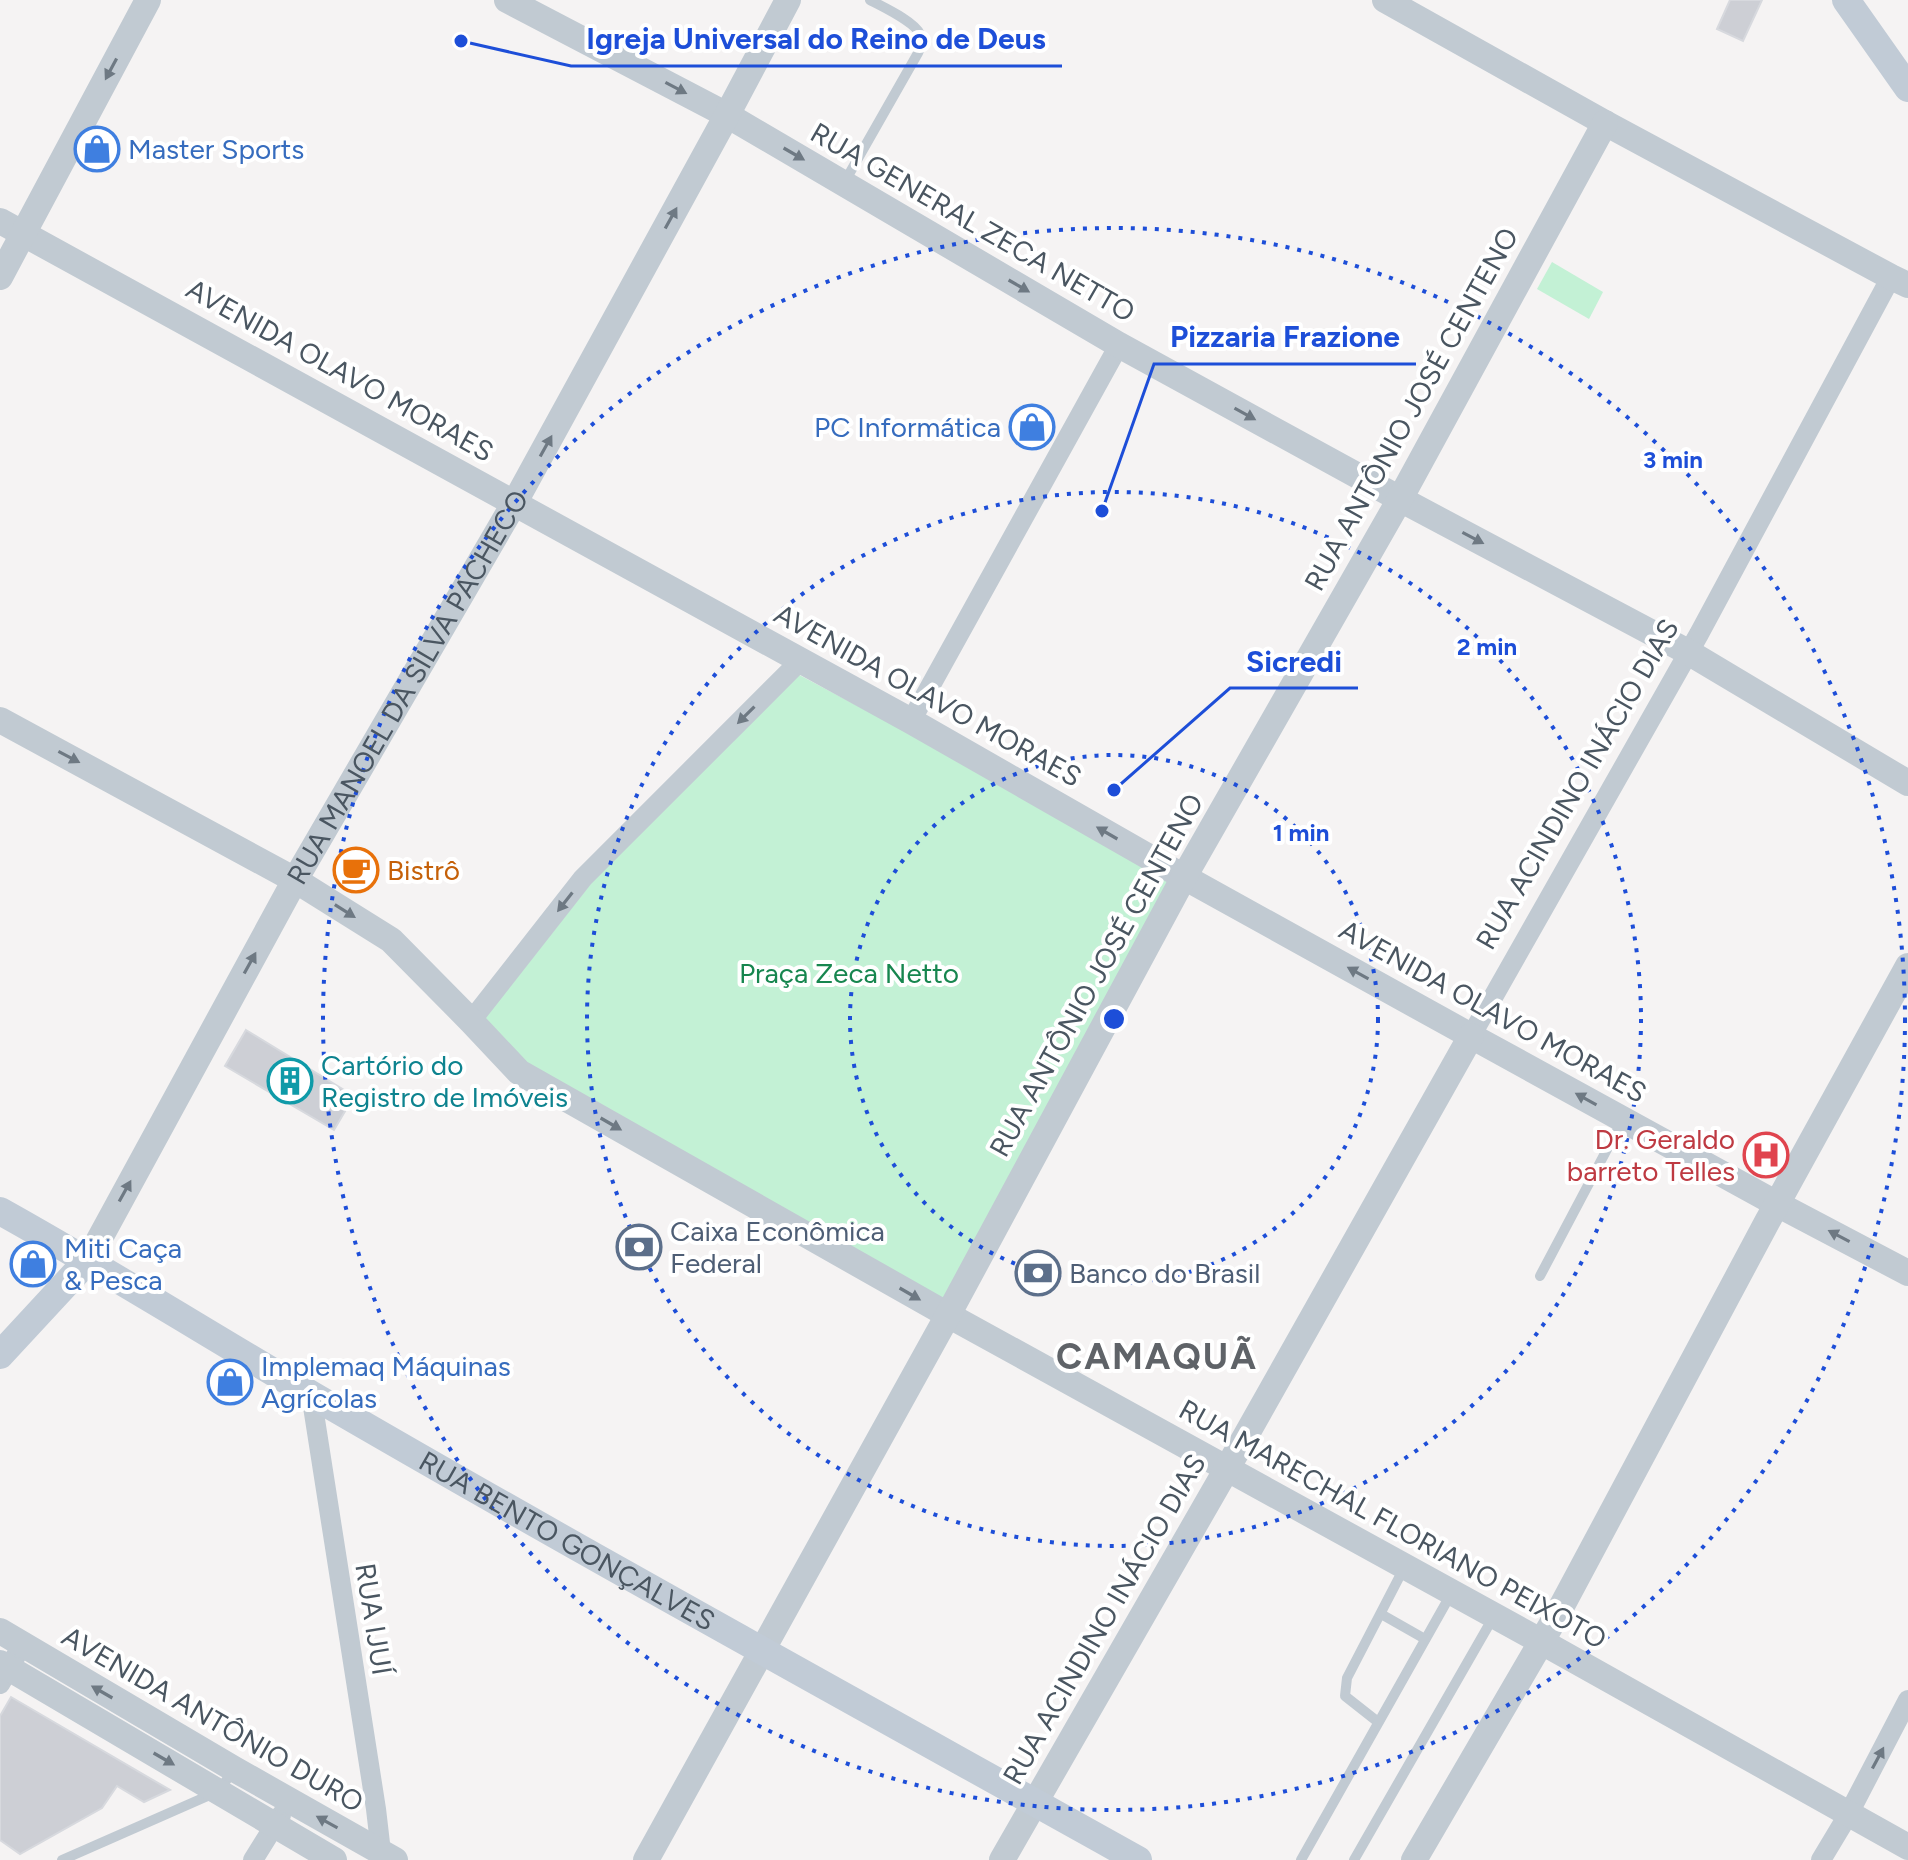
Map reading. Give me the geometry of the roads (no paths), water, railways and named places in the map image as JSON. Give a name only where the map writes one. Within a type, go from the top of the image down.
[{"type":"main road","points":[[1846,0],[1908,88]]},
{"type":"main road","name":"RUA BENTO GONÇALVES","points":[[0,1211],[311,1394],[762,1652],[1138,1860]]},
{"type":"main road","name":"RUA MANOEL DA SILVA PACHECO","points":[[0,1355],[88,1260]]},
{"type":"street","points":[[0,277],[148,0]]},
{"type":"street","name":"RUA GENERAL ZECA NETTO","points":[[507,0],[727,115],[1119,345],[1688,652],[1908,783]]},
{"type":"street","name":"RUA MANOEL DA SILVA PACHECO","points":[[88,1260],[295,880],[515,502],[788,0]]},
{"type":"street","points":[[1385,0],[1899,281]]},
{"type":"street","name":"RUA ANTÔNIO JOSÉ CENTENO","points":[[646,1860],[948,1315],[1184,877],[1400,499],[1605,123]]},
{"type":"street","name":"AVENIDA OLAVO MORAES","points":[[0,221],[801,660],[1471,1036],[1908,1273]]},
{"type":"street","name":"RUA ACINDINO INÁCIO DIAS","points":[[1002,1860],[1899,281]]},
{"type":"street","points":[[911,721],[1119,345]]},
{"type":"street","points":[[471,1021],[583,878],[801,660]]},
{"type":"street","name":"RUA MARECHAL FLORIANO PEIXOTO","points":[[0,720],[295,880],[391,940],[519,1072],[948,1315],[1908,1847]]},
{"type":"street","points":[[1414,1860],[1542,1642],[1908,966]]},
{"type":"street","name":"RUA IJUÍ","points":[[311,1394],[376,1809],[388,1856]]},
{"type":"street","name":"AVENIDA ANTÔNIO DURO","points":[[0,1631],[388,1856]]},
{"type":"street","points":[[3,1672],[22,1645]]},
{"type":"street","name":"AVENIDA ANTÔNIO DURO","points":[[3,1672],[219,1791],[334,1860]]},
{"type":"street","points":[[1821,1860],[1908,1700]]},
{"type":"street","points":[[253,1860],[290,1801]]},
{"type":"lane","points":[[844,183],[921,45],[921,35],[913,25],[870,0]]},
{"type":"lane","points":[[1540,1276],[1623,1119]]},
{"type":"lane","points":[[1378,1722],[1345,1696],[1347,1678],[1405,1567]]},
{"type":"lane","points":[[1301,1860],[1452,1592]]},
{"type":"lane","points":[[1381,1614],[1425,1639]]},
{"type":"lane","points":[[1354,1860],[1494,1616]]},
{"type":"lane","points":[[62,1860],[219,1791],[234,1769]]},
{"type":"place","name":"Igreja Universal do Reino de Deus","points":[[461,41]]},
{"type":"place","name":"Master Sports","points":[[97,149]]},
{"type":"place","name":"PC Informática","points":[[1032,427]]},
{"type":"place","name":"Pizzaria Frazione","points":[[1102,511]]},
{"type":"place","name":"Sicredi","points":[[1114,790]]},
{"type":"place","name":"Bistrô","points":[[356,870]]},
{"type":"place","name":"Cartório do Registro de Imóveis","points":[[290,1081]]},
{"type":"place","name":"Dr. Geraldo barreto Telles","points":[[1766,1155]]},
{"type":"place","name":"Caixa Econômica Federal","points":[[639,1247]]},
{"type":"place","name":"Miti Caça & Pesca","points":[[33,1264]]},
{"type":"place","name":"Banco do Brasil","points":[[1038,1273]]},
{"type":"place","name":"Implemaq Máquinas Agrícolas","points":[[230,1382]]},
{"type":"district","name":"CAMAQUÃ","points":[[1157,1356]]},
{"type":"park label","name":"Praça Zeca Netto","points":[[849,973]]}]
